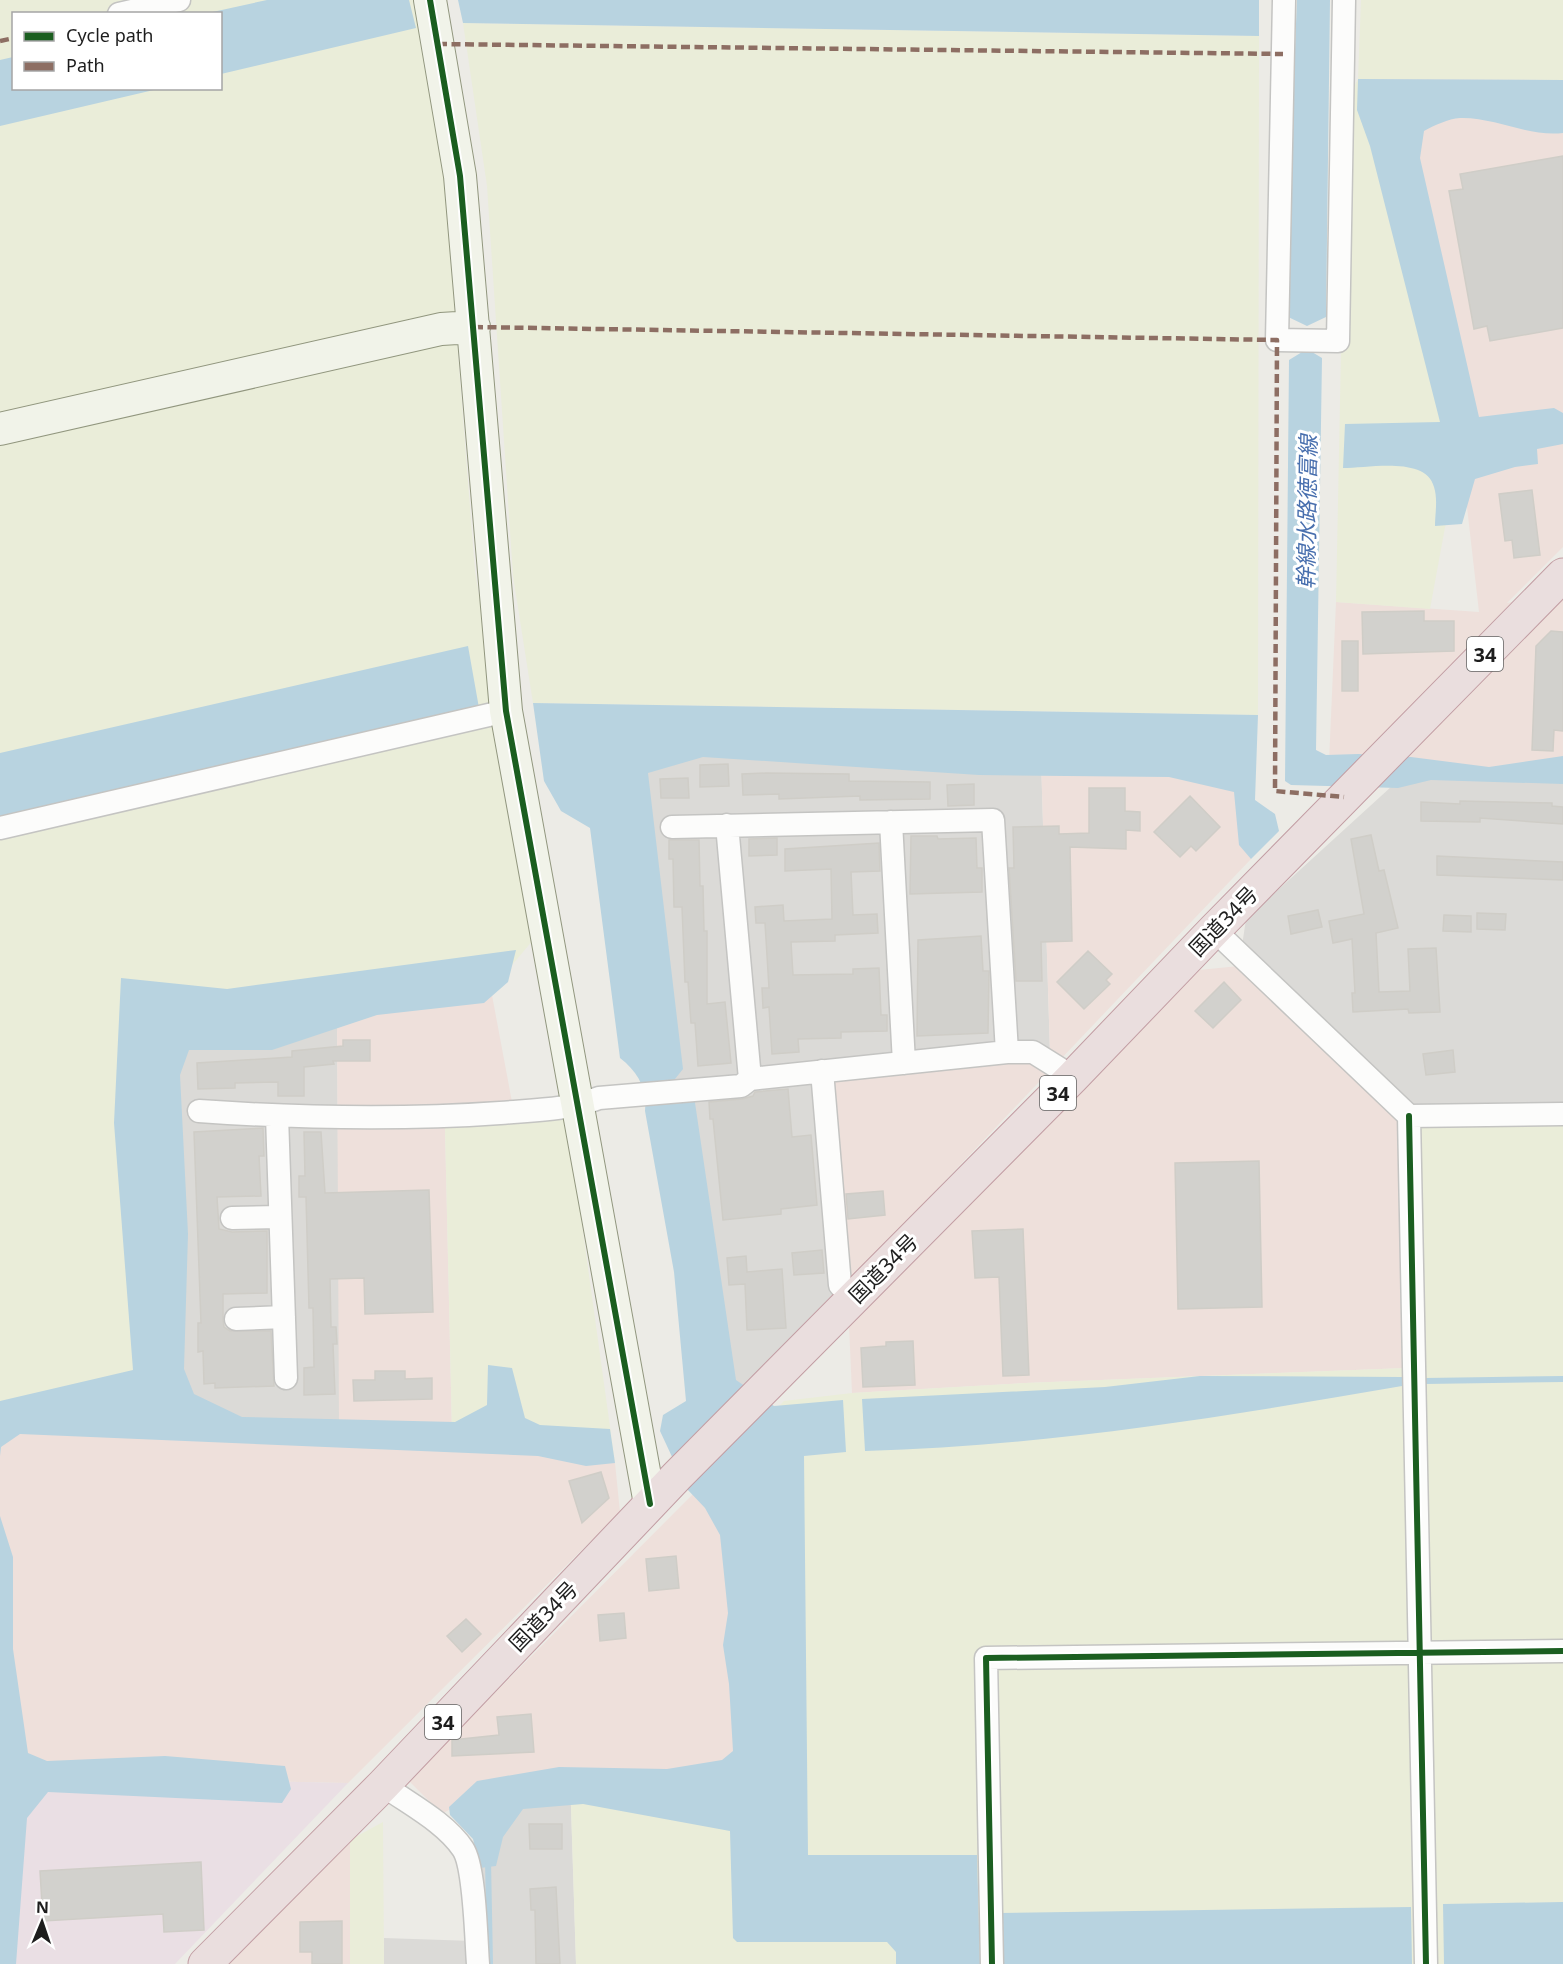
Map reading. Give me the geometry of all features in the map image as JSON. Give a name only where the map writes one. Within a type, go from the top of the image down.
[{"type":"highway","name":"国道34号","points":[[205,1964],[383,1785],[677,1476],[1073,1077],[1563,575]]},
{"type":"street","points":[[127,12],[178,0]]},
{"type":"street","points":[[430,0],[459,176],[474,327],[492,569],[507,711],[650,1504]]},
{"type":"street","points":[[1284,0],[1277,340],[1338,341],[1344,0]]},
{"type":"street","points":[[0,429],[441,329],[474,327]]},
{"type":"street","points":[[0,828],[507,711]]},
{"type":"street","points":[[672,827],[993,820],[1007,1052]]},
{"type":"street","points":[[891,822],[904,1063]]},
{"type":"street","points":[[727,825],[750,1079]]},
{"type":"street","points":[[1214,930],[1409,1116],[1563,1114]]},
{"type":"street","points":[[198,1112],[277,1116],[389,1117],[578,1107],[599,1098],[741,1086],[750,1079],[1007,1052],[1033,1052],[1073,1077]]},
{"type":"street","points":[[822,1071],[840,1285],[853,1299]]},
{"type":"street","points":[[277,1116],[286,1378]]},
{"type":"street","points":[[1409,1116],[1426,1964]]},
{"type":"street","points":[[232,1218],[280,1217]]},
{"type":"street","points":[[236,1319],[284,1317]]},
{"type":"street","points":[[992,1964],[986,1658],[1563,1651]]},
{"type":"street","points":[[383,1785],[452,1835],[465,1851],[471,1881],[478,1964]]},
{"type":"shaded area","points":[[1358,79],[1563,80],[1563,547],[1507,603],[1563,592],[1563,771],[1329,762],[1336,602],[1479,612],[1460,446]]},
{"type":"shaded area","points":[[625,747],[1041,759],[1050,1054],[845,1286],[732,1395],[667,1068]]},
{"type":"shaded area","points":[[1041,759],[1247,777],[1251,859],[845,1286],[829,1082],[1050,1054]]},
{"type":"shaded area","points":[[1563,771],[1563,1124],[1402,1126],[1239,966],[1246,919],[1403,776]]},
{"type":"shaded area","points":[[1239,966],[1402,1126],[1406,1368],[1025,1383],[852,1393],[849,1325],[1199,970]]},
{"type":"shaded area","points":[[491,990],[515,1118],[445,1129],[452,1433],[615,1463],[620,1512],[348,1783],[12,1776],[0,1683],[0,1430],[339,1427],[337,1019]]},
{"type":"shaded area","points":[[337,1019],[340,1427],[173,1426],[169,1037]]},
{"type":"shaded area","points":[[702,1485],[733,1557],[746,1773],[475,1794],[442,1814],[408,1780]]},
{"type":"shaded area","points":[[570,1775],[576,1964],[384,1964],[384,1938],[473,1941],[475,1794]]},
{"type":"shaded area","points":[[12,1776],[348,1783],[175,1964],[8,1964]]},
{"type":"shaded area","points":[[350,1840],[351,1964],[224,1964]]},
{"type":"green space","points":[[0,0],[413,0],[444,174],[475,571],[534,939],[491,990],[169,1037],[173,1426],[0,1430]]},
{"type":"green space","points":[[1361,0],[1563,0],[1563,80],[1358,79]]},
{"type":"green space","points":[[463,23],[1259,36],[1258,715],[533,703],[513,576],[487,186]]},
{"type":"green space","points":[[1358,79],[1460,446],[1430,609],[1336,602],[1346,102]]},
{"type":"green space","points":[[567,1116],[615,1463],[452,1433],[445,1128],[515,1118]]},
{"type":"green space","points":[[1563,1124],[1563,1964],[576,1964],[570,1775],[746,1773],[733,1557],[702,1485],[784,1401],[852,1393],[1025,1383],[1406,1368],[1402,1126]]},
{"type":"green space","points":[[383,1822],[384,1964],[350,1964],[350,1840]]},
{"type":"water","points":[[267,0],[409,0],[416,28],[222,74],[222,12],[213,12]]},
{"type":"water","points":[[458,0],[1259,0],[1259,36],[463,23]]},
{"type":"water","points":[[1297,0],[1330,0],[1326,317],[1307,326],[1284,315]]},
{"type":"water","points":[[12,57],[12,90],[154,90],[0,126],[0,60]]},
{"type":"water","points":[[1358,79],[1563,80],[1563,133],[1537,132],[1486,120],[1460,118],[1424,131],[1420,158],[1479,417],[1554,408],[1563,413],[1563,444],[1537,449],[1538,464],[1515,467],[1475,479],[1462,524],[1435,526],[1434,487],[1429,477],[1420,471],[1395,466],[1343,468],[1345,424],[1440,422],[1370,146],[1357,110]]},
{"type":"water","name":"幹線水路徳富線","points":[[1307,349],[1322,358],[1316,750],[1326,755],[1411,757],[1489,767],[1563,756],[1563,784],[1431,780],[1398,788],[1291,785],[1285,781],[1289,360]]},
{"type":"water","points":[[468,646],[479,708],[0,816],[0,753]]},
{"type":"water","points":[[533,703],[1258,715],[1255,800],[1275,814],[1279,831],[1251,859],[1239,845],[1234,792],[1169,777],[979,775],[703,757],[648,773],[683,1069],[675,1079],[680,1098],[694,1096],[736,1380],[774,1406],[843,1400],[846,1452],[804,1456],[808,1855],[977,1855],[980,1964],[896,1964],[896,1952],[887,1942],[737,1942],[733,1938],[730,1831],[583,1804],[523,1809],[503,1837],[496,1866],[480,1868],[473,1839],[450,1815],[449,1807],[477,1781],[559,1767],[667,1769],[722,1760],[733,1751],[729,1684],[723,1645],[728,1613],[720,1535],[705,1508],[687,1489],[660,1431],[663,1415],[686,1401],[674,1272],[645,1111],[643,1088],[632,1069],[620,1058],[590,828],[561,811],[544,781]]},
{"type":"water","points":[[516,950],[508,982],[484,1003],[377,1015],[272,1050],[189,1050],[180,1075],[188,1234],[184,1369],[194,1394],[242,1417],[455,1422],[487,1405],[488,1365],[512,1368],[525,1418],[540,1425],[610,1429],[615,1463],[586,1466],[538,1456],[20,1434],[1,1447],[0,1456],[0,1401],[133,1370],[114,1123],[121,978],[227,989]]},
{"type":"water","points":[[1200,1376],[1402,1377],[1402,1386],[1269,1409],[1135,1428],[1001,1443],[865,1451],[862,1399],[1105,1387]]},
{"type":"water","points":[[0,1516],[13,1557],[13,1649],[28,1753],[47,1761],[165,1756],[285,1766],[291,1789],[282,1803],[48,1792],[27,1818],[16,1964],[0,1964]]},
{"type":"water","points":[[1563,1902],[1563,1964],[1444,1964],[1443,1904]]},
{"type":"water","points":[[1411,1907],[1412,1964],[999,1964],[998,1913]]},
{"type":"building","points":[[1563,156],[1563,328],[1490,341],[1487,326],[1474,329],[1449,191],[1463,189],[1460,174]]},
{"type":"building","points":[[1532,490],[1540,555],[1514,558],[1512,540],[1505,541],[1499,494]]},
{"type":"building","points":[[1424,611],[1424,621],[1454,621],[1454,651],[1363,654],[1362,612]]},
{"type":"building","points":[[1551,631],[1563,632],[1563,731],[1554,730],[1553,751],[1532,750],[1536,646]]},
{"type":"building","points":[[1342,641],[1358,641],[1358,691],[1342,691]]},
{"type":"building","points":[[728,764],[729,786],[700,787],[700,765]]},
{"type":"building","points":[[742,774],[849,774],[849,781],[930,782],[930,799],[860,800],[860,796],[779,799],[779,794],[743,795]]},
{"type":"building","points":[[688,778],[689,798],[661,798],[660,779]]},
{"type":"building","points":[[974,784],[974,805],[948,806],[947,785]]},
{"type":"building","points":[[1089,788],[1125,788],[1125,811],[1140,812],[1140,831],[1126,830],[1126,849],[1070,847],[1072,941],[1041,942],[1042,981],[1016,981],[1009,868],[1014,868],[1013,827],[1059,826],[1059,834],[1089,833]]},
{"type":"building","points":[[1190,796],[1220,827],[1196,851],[1191,846],[1180,857],[1154,832]]},
{"type":"building","points":[[1460,801],[1552,803],[1552,806],[1563,807],[1563,824],[1480,818],[1480,822],[1421,821],[1421,802],[1460,804]]},
{"type":"building","points":[[1371,835],[1379,871],[1384,870],[1398,928],[1376,933],[1379,992],[1410,991],[1408,949],[1436,948],[1440,1012],[1409,1013],[1408,1009],[1353,1012],[1352,993],[1355,993],[1352,939],[1333,943],[1329,921],[1364,914],[1351,839]]},
{"type":"building","points":[[911,836],[937,836],[938,839],[976,838],[977,868],[982,868],[982,892],[910,894]]},
{"type":"building","points":[[777,838],[777,855],[749,856],[749,839]]},
{"type":"building","points":[[669,840],[699,840],[700,886],[703,886],[704,931],[707,931],[707,1004],[725,1002],[731,1063],[698,1066],[695,1023],[691,1023],[688,982],[685,982],[682,907],[674,907],[673,859],[669,859]]},
{"type":"building","points":[[879,843],[880,871],[851,872],[853,915],[877,914],[878,933],[835,935],[835,941],[791,942],[793,975],[853,974],[853,969],[879,968],[881,1015],[887,1015],[887,1031],[841,1032],[841,1038],[798,1039],[799,1052],[772,1054],[769,1007],[763,1008],[762,988],[769,988],[765,923],[756,923],[755,907],[783,905],[784,921],[832,919],[831,869],[785,871],[785,849]]},
{"type":"building","points":[[1437,856],[1563,862],[1563,880],[1437,875]]},
{"type":"building","points":[[1318,910],[1322,927],[1291,934],[1288,916]]},
{"type":"building","points":[[1477,913],[1506,914],[1505,930],[1477,929]]},
{"type":"building","points":[[1444,915],[1471,916],[1471,932],[1443,931]]},
{"type":"building","points":[[981,936],[983,971],[989,971],[988,1033],[917,1036],[918,940]]},
{"type":"building","points":[[1088,951],[1112,974],[1106,980],[1110,984],[1084,1009],[1057,982]]},
{"type":"building","points":[[1224,982],[1241,1000],[1213,1028],[1195,1011]]},
{"type":"building","points":[[343,1040],[370,1040],[370,1061],[333,1061],[334,1064],[304,1067],[304,1096],[278,1096],[278,1082],[235,1083],[235,1088],[198,1089],[197,1063],[292,1057],[292,1051],[343,1046]]},
{"type":"building","points":[[1453,1050],[1455,1072],[1426,1075],[1423,1054]]},
{"type":"building","points":[[788,1089],[792,1137],[811,1135],[817,1205],[781,1209],[781,1214],[723,1220],[713,1119],[710,1119],[709,1102],[742,1099],[753,1096],[755,1092]]},
{"type":"building","points":[[263,1128],[264,1156],[259,1156],[261,1196],[217,1197],[219,1229],[232,1232],[267,1231],[267,1293],[223,1294],[223,1320],[224,1327],[230,1331],[271,1331],[274,1386],[215,1388],[215,1383],[204,1384],[203,1351],[198,1352],[198,1323],[201,1323],[194,1132]]},
{"type":"building","points":[[304,1132],[321,1132],[325,1193],[429,1190],[433,1312],[365,1314],[364,1278],[330,1279],[331,1327],[336,1327],[337,1344],[333,1344],[335,1394],[304,1395],[304,1368],[314,1367],[313,1308],[309,1308],[306,1197],[299,1197],[299,1176],[305,1176]]},
{"type":"building","points":[[1259,1161],[1262,1307],[1178,1309],[1175,1163]]},
{"type":"building","points":[[883,1191],[885,1215],[848,1219],[846,1194]]},
{"type":"building","points":[[1023,1229],[1029,1375],[1003,1376],[999,1277],[975,1278],[972,1231]]},
{"type":"building","points":[[822,1250],[824,1273],[794,1275],[792,1253]]},
{"type":"building","points":[[746,1256],[747,1272],[782,1269],[786,1328],[747,1330],[745,1284],[729,1285],[727,1258]]},
{"type":"building","points":[[913,1341],[915,1385],[863,1387],[861,1348],[886,1346],[886,1342]]},
{"type":"building","points":[[375,1371],[405,1371],[405,1379],[432,1378],[432,1399],[354,1401],[353,1380],[375,1380]]},
{"type":"building","points":[[601,1472],[609,1498],[582,1523],[569,1481]]},
{"type":"building","points":[[676,1556],[679,1588],[649,1591],[646,1559]]},
{"type":"building","points":[[624,1613],[626,1638],[600,1641],[598,1615]]},
{"type":"building","points":[[466,1619],[481,1634],[462,1652],[447,1636]]},
{"type":"building","points":[[531,1714],[534,1752],[452,1756],[452,1740],[499,1735],[497,1717]]},
{"type":"building","points":[[529,1824],[562,1824],[562,1849],[530,1849]]},
{"type":"building","points":[[201,1862],[204,1930],[164,1932],[163,1914],[43,1921],[40,1871]]},
{"type":"building","points":[[556,1887],[560,1964],[536,1964],[535,1910],[531,1910],[530,1889]]},
{"type":"building","points":[[342,1921],[342,1964],[312,1964],[312,1952],[300,1952],[300,1922]]},
{"type":"waterway","points":[[1425,1381],[1563,1379]]},
{"type":"waterway","points":[[488,1860],[490,1964]]},
{"type":"marked path","points":[[0,41],[12,38]]},
{"type":"marked path","points":[[438,44],[1283,54]]},
{"type":"marked path","points":[[474,327],[1277,340],[1275,791],[1344,797]]},
{"type":"cycle path","points":[[430,0],[460,176],[506,711],[650,1504]]},
{"type":"cycle path","points":[[1409,1116],[1426,1964]]},
{"type":"cycle path","points":[[992,1964],[986,1658],[1563,1651]]}]
